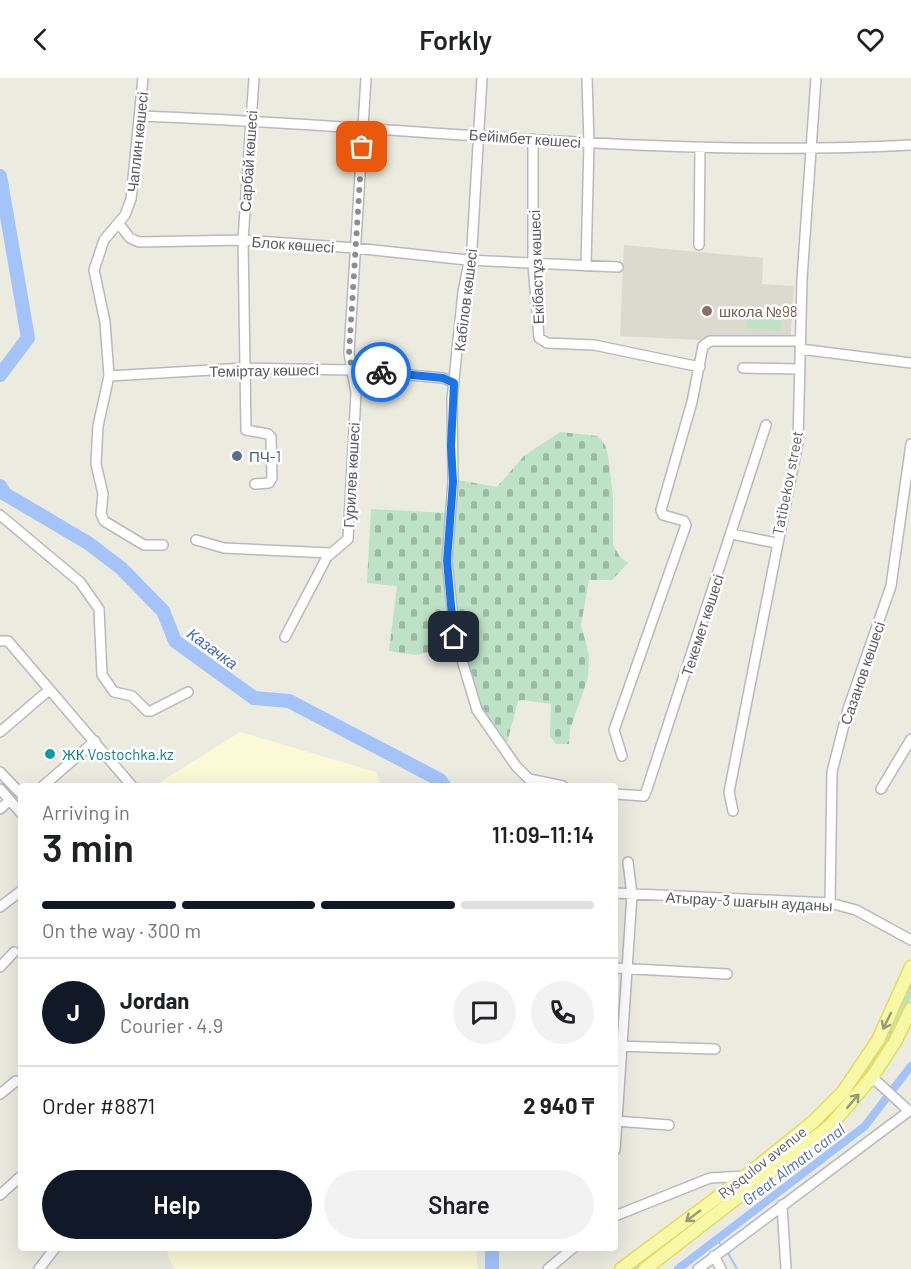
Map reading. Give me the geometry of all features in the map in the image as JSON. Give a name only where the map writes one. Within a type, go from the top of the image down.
[{"type":"main road","name":"Rysqulov avenue","points":[[621,1269],[746,1176],[813,1122],[843,1092],[878,1040],[911,968]]},
{"type":"main road","name":"Rysqulov avenue","points":[[645,1269],[831,1125],[876,1081],[911,1009]]},
{"type":"street","name":"Чаплин көшесі","points":[[143,78],[131,199],[119,224],[104,240],[94,270],[105,322],[109,376],[98,426],[96,464],[103,494],[102,517],[144,545],[163,545]]},
{"type":"street","name":"Сарбай көшесі","points":[[254,78],[243,240],[246,424],[249,432],[258,431],[271,437],[272,478],[269,483],[255,484]]},
{"type":"street","name":"Гурилев көшесі","points":[[285,637],[330,553],[348,539],[356,393],[349,353],[366,78]]},
{"type":"street","name":"Кабілов көшесі","points":[[482,78],[472,247],[467,260],[454,383],[451,446],[453,482],[447,561],[454,637],[477,710],[516,766],[529,779],[544,783]]},
{"type":"street","points":[[586,266],[589,142],[587,78]]},
{"type":"street","name":"Tatibekov street","points":[[733,811],[729,792],[776,543],[798,442],[800,345],[816,78]]},
{"type":"street","name":"Бейімбет көшесі","points":[[140,116],[251,120],[700,148],[911,145]]},
{"type":"street","name":"Екібастұз көшесі","points":[[533,139],[533,264],[538,338],[542,342],[594,345],[700,367]]},
{"type":"street","points":[[699,244],[700,148]]},
{"type":"street","name":"Блок көшесі","points":[[119,224],[130,238],[139,242],[243,240],[356,248],[467,260],[618,267]]},
{"type":"street","points":[[622,756],[614,730],[686,525],[684,521],[663,515],[661,510],[700,367],[703,345],[707,341],[800,345],[911,363]]},
{"type":"street","name":"Теміртау көшесі","points":[[109,376],[246,368],[352,370],[443,378],[454,383]]},
{"type":"street","points":[[743,368],[799,369]]},
{"type":"street","name":"Текемет көшесі","points":[[618,794],[644,796],[647,789],[766,425]]},
{"type":"street","name":"Сазанов көшесі","points":[[830,903],[832,772],[848,709],[891,586],[911,449]]},
{"type":"street","points":[[0,515],[80,582],[99,609],[102,675],[114,692],[132,696],[143,708],[151,711],[188,692]]},
{"type":"street","points":[[732,534],[776,543]]},
{"type":"street","points":[[196,540],[224,548],[330,553]]},
{"type":"street","points":[[0,641],[8,641],[130,783]]},
{"type":"street","points":[[0,732],[49,690]]},
{"type":"street","points":[[881,789],[911,739]]},
{"type":"street","points":[[46,783],[95,741]]},
{"type":"street","points":[[0,772],[18,791]]},
{"type":"street","points":[[0,789],[18,809]]},
{"type":"street","points":[[0,809],[10,800]]},
{"type":"street","points":[[618,1071],[632,895],[628,862]]},
{"type":"street","points":[[0,907],[18,893]]},
{"type":"street","name":"Атырау-3 шағын ауданы","points":[[618,893],[830,903],[856,909],[911,940]]},
{"type":"street","points":[[0,967],[14,952]]},
{"type":"street","points":[[618,968],[727,974]]},
{"type":"street","points":[[619,1046],[714,1049]]},
{"type":"street","points":[[0,1094],[16,1081]]},
{"type":"street","points":[[698,1269],[910,1110],[876,1081]]},
{"type":"street","points":[[618,1121],[669,1125]]},
{"type":"street","points":[[618,1213],[710,1178],[746,1176]]},
{"type":"street","points":[[0,1194],[18,1179]]},
{"type":"street","points":[[782,1205],[786,1269]]},
{"type":"street","points":[[39,1269],[53,1251]]},
{"type":"street","points":[[548,1269],[569,1251]]},
{"type":"street","points":[[714,1256],[721,1269]]},
{"type":"shaded area","name":"школа №98","points":[[624,245],[763,258],[762,284],[794,286],[790,345],[620,336]]},
{"type":"shaded area","points":[[240,732],[376,772],[380,783],[159,783]]},
{"type":"shaded area","points":[[166,1251],[476,1251],[478,1269],[174,1269]]},
{"type":"green space","points":[[748,309],[782,311],[781,330],[746,328]]},
{"type":"green space","points":[[560,432],[598,436],[605,445],[613,497],[613,545],[620,557],[628,563],[612,580],[589,580],[581,625],[589,655],[588,678],[570,729],[569,744],[556,744],[550,736],[551,704],[523,700],[518,701],[506,746],[478,702],[462,646],[415,655],[389,651],[397,586],[367,583],[371,509],[448,513],[452,511],[458,480],[497,487],[524,456]]},
{"type":"green space","points":[[911,980],[911,998],[894,1037],[862,1086],[833,1119],[636,1269],[627,1269],[830,1114],[868,1067]]},
{"type":"waterway","name":"Казачка","points":[[0,176],[28,338],[0,375]]},
{"type":"waterway","name":"Казачка","points":[[0,486],[5,494],[88,543],[121,568],[163,611],[175,641],[254,698],[289,701],[442,783]]},
{"type":"waterway","name":"Great Almatı canal","points":[[678,1269],[865,1126],[911,1066]]},
{"type":"waterway","name":"Great Almatı canal","points":[[717,1239],[720,1244]]},
{"type":"waterway","name":"Казачка","points":[[492,1251],[492,1269]]},
{"type":"waterway","points":[[728,1253],[737,1269]]},
{"type":"way so far","points":[[362,147],[349,353],[352,370],[381,372]]},
{"type":"place","name":"школа №98","points":[[707,311]]},
{"type":"place","name":"ПЧ-1","points":[[237,456]]},
{"type":"place","name":"ЖК Vostochka.kz","points":[[50,754]]},
{"type":"route","points":[[381,372],[443,378],[454,383],[451,446],[453,482],[447,561],[454,637]]}]
